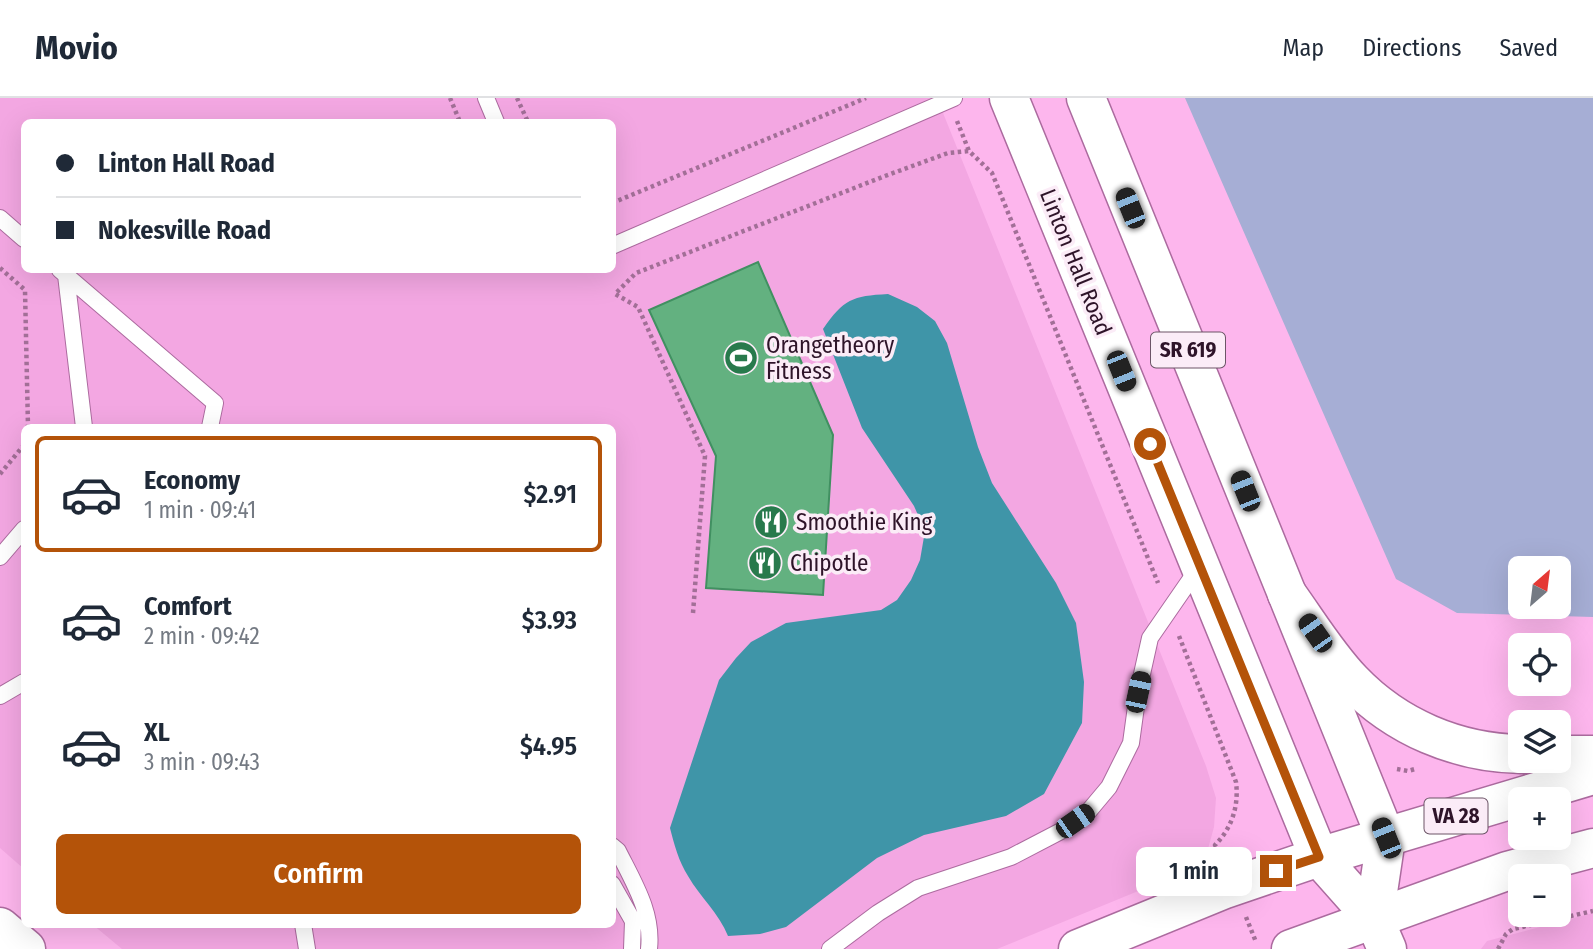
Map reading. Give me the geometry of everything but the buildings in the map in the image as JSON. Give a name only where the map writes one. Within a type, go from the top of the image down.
[{"type":"main road","name":"Linton Hall Road","points":[[1009,98],[1319,857],[1380,934]]},
{"type":"main road","name":"SR 619","points":[[1086,98],[1386,838]]},
{"type":"main road","points":[[1287,594],[1352,681],[1401,721],[1457,745],[1508,753]]},
{"type":"main road","points":[[1571,755],[1593,755]]},
{"type":"main road","name":"VA 28","points":[[1078,949],[1225,889],[1319,857],[1593,775]]},
{"type":"main road","points":[[1380,934],[1386,838]]},
{"type":"main road","points":[[1291,949],[1380,934],[1507,871],[1593,848]]},
{"type":"main road","points":[[0,927],[26,949]]},
{"type":"lane","points":[[486,98],[495,119]]},
{"type":"lane","points":[[616,244],[954,98]]},
{"type":"lane","points":[[0,218],[21,236]]},
{"type":"lane","points":[[63,273],[84,424]]},
{"type":"lane","points":[[64,273],[215,404],[212,424]]},
{"type":"lane","points":[[0,557],[21,532]]},
{"type":"lane","points":[[830,949],[878,913],[918,888],[1011,857],[1061,831],[1088,812],[1109,787],[1131,743],[1138,692],[1150,638],[1200,565]]},
{"type":"lane","points":[[0,696],[21,684]]},
{"type":"lane","points":[[616,849],[645,905],[651,930],[649,949]]},
{"type":"lane","points":[[616,891],[633,921],[632,949]]},
{"type":"lane","points":[[304,928],[307,949]]},
{"type":"path","points":[[450,98],[459,119]]},
{"type":"path","points":[[517,98],[527,119]]},
{"type":"path","points":[[616,201],[866,98]]},
{"type":"path","points":[[693,613],[705,456],[638,307],[615,294],[636,273],[935,157],[969,151],[992,173],[1236,782],[1237,805],[1233,817],[1225,833],[1214,845]]},
{"type":"path","points":[[0,268],[25,290],[29,424]]},
{"type":"path","points":[[0,474],[21,449]]},
{"type":"path","points":[[1496,948],[1513,929],[1593,911]]},
{"type":"shaded area","points":[[0,98],[937,98],[1206,766],[1216,798],[1214,827],[1208,849],[1187,871],[997,949],[122,949],[97,928],[616,928],[616,424],[21,424],[21,866],[0,848]]},
{"type":"shaded area","points":[[1185,98],[1593,98],[1593,617],[1572,616],[1572,556],[1508,556],[1508,614],[1457,613],[1396,579]]},
{"type":"shaded area","points":[[888,294],[917,307],[935,321],[947,343],[978,447],[992,483],[1056,583],[1076,623],[1084,682],[1082,723],[1044,794],[1006,816],[924,835],[877,858],[786,927],[760,934],[728,936],[720,920],[685,871],[670,828],[719,680],[751,642],[786,623],[881,610],[897,600],[911,580],[920,560],[925,531],[914,506],[862,428],[823,329],[837,311],[850,301]]},
{"type":"shaded area","points":[[1593,913],[1593,949],[1481,949],[1487,941],[1540,927],[1571,927],[1571,919]]},
{"type":"place","name":"Orangetheory Fitness","points":[[741,358]]},
{"type":"place","name":"Smoothie King","points":[[771,522]]},
{"type":"place","name":"Chipotle","points":[[765,563]]},
{"type":"route","points":[[1150,444],[1319,857],[1276,871]]}]
